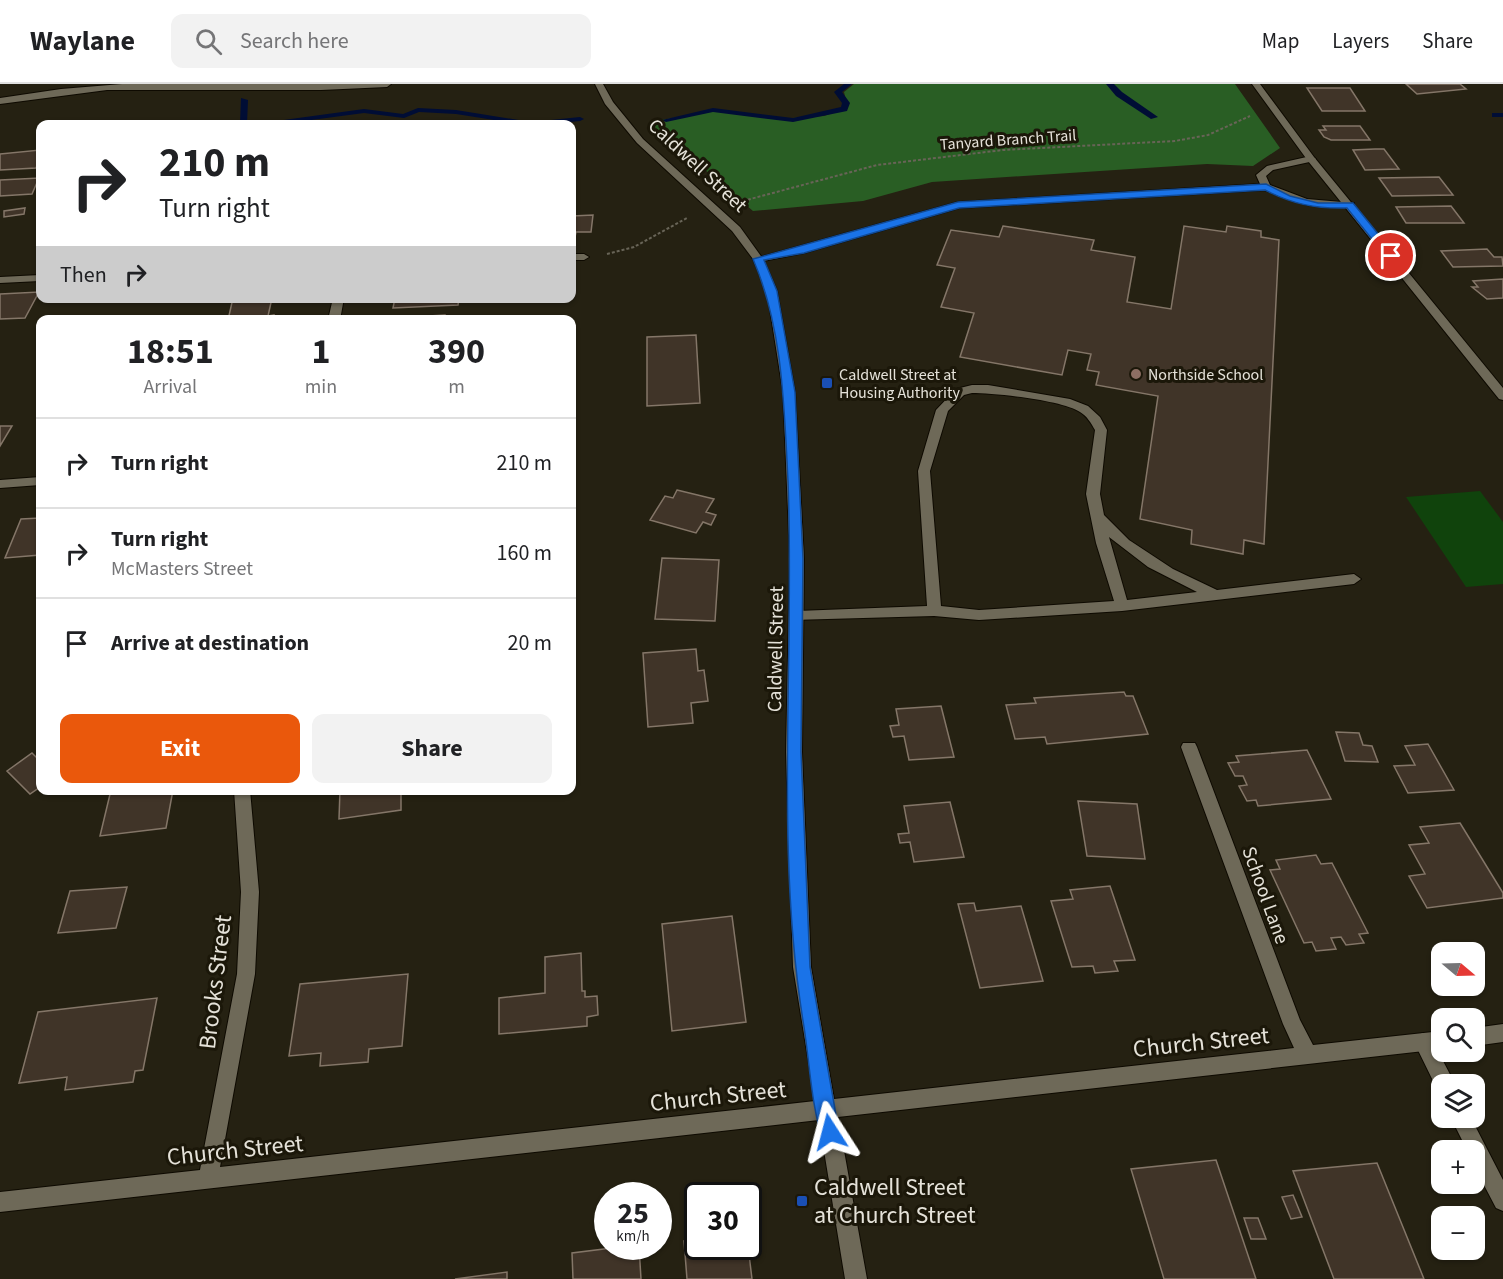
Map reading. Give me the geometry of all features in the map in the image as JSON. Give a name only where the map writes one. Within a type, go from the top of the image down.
[{"type":"street","points":[[0,100],[63,90],[122,87],[342,88],[387,84]]},
{"type":"street","name":"Caldwell Street","points":[[599,84],[610,109],[627,128],[736,229],[758,259],[772,291],[789,392],[797,559],[794,752],[802,967],[856,1279]]},
{"type":"street","points":[[1256,84],[1311,159],[1503,396]]},
{"type":"street","points":[[1266,187],[1261,175],[1270,168],[1311,159]]},
{"type":"street","points":[[758,259],[800,251],[958,205],[1266,187],[1287,198],[1318,206],[1350,205]]},
{"type":"street","points":[[576,257],[584,257]]},
{"type":"street","points":[[0,280],[36,278]]},
{"type":"street","points":[[934,611],[924,471],[942,410],[949,400],[960,393],[988,389],[1053,399],[1084,409],[1096,420],[1101,430],[1093,494],[1102,543],[1122,606]]},
{"type":"street","points":[[0,484],[36,481]]},
{"type":"street","points":[[1098,516],[1112,535],[1129,550],[1185,581],[1216,595]]},
{"type":"street","points":[[796,616],[934,611],[979,615],[1122,606],[1354,579]]},
{"type":"street","name":"School Lane","points":[[1189,747],[1292,1024],[1308,1055]]},
{"type":"street","name":"Brooks Street","points":[[208,1178],[246,974],[250,892],[242,795]]},
{"type":"street","points":[[1485,1036],[1503,1034]]},
{"type":"street","name":"Church Street","points":[[0,1202],[1431,1041]]},
{"type":"street","points":[[1466,1128],[1503,1201]]},
{"type":"path","name":"Tanyard Branch Trail","points":[[744,201],[877,165],[920,158],[1014,149],[1174,141],[1208,135],[1272,105]]},
{"type":"path","points":[[584,257],[634,247],[690,217]]},
{"type":"green space","points":[[854,84],[1235,84],[1280,148],[1253,166],[1207,164],[932,182],[863,201],[753,211],[649,122],[714,111],[777,119],[824,116],[848,108],[844,92]]},
{"type":"green space","points":[[1480,491],[1503,522],[1503,584],[1466,587],[1406,497]]},
{"type":"building","points":[[1406,84],[1460,84],[1466,89],[1417,94]]},
{"type":"building","points":[[1307,88],[1350,88],[1365,111],[1322,111]]},
{"type":"building","points":[[1323,126],[1360,126],[1370,140],[1331,140],[1324,137],[1319,130],[1326,130]]},
{"type":"building","points":[[1384,149],[1399,169],[1365,170],[1353,150]]},
{"type":"building","points":[[36,150],[36,168],[0,170],[0,154]]},
{"type":"building","points":[[1439,177],[1453,195],[1392,196],[1379,178]]},
{"type":"building","points":[[36,178],[36,185],[32,194],[0,196],[0,180]]},
{"type":"building","points":[[1451,206],[1464,223],[1406,223],[1396,207]]},
{"type":"building","points":[[25,208],[24,214],[4,217],[4,211]]},
{"type":"building","points":[[593,215],[591,232],[576,232],[576,216]]},
{"type":"building","points":[[1003,226],[1094,240],[1091,250],[1135,257],[1127,302],[1171,309],[1184,226],[1226,232],[1227,226],[1261,231],[1261,237],[1279,240],[1264,544],[1244,540],[1243,554],[1191,544],[1192,530],[1140,519],[1158,396],[1096,385],[1099,372],[1087,370],[1091,354],[1068,350],[1062,375],[960,357],[974,313],[941,307],[955,268],[937,265],[951,230],[999,237]]},
{"type":"building","points":[[1487,249],[1494,257],[1502,257],[1503,266],[1453,267],[1441,251]]},
{"type":"building","points":[[1503,279],[1503,298],[1487,299],[1472,287],[1478,287],[1473,281]]},
{"type":"building","points":[[36,292],[36,298],[25,318],[0,319],[0,294]]},
{"type":"building","points":[[232,303],[271,303],[268,315],[229,315]]},
{"type":"building","points":[[394,303],[458,303],[458,305],[393,308]]},
{"type":"building","points":[[696,335],[700,403],[647,406],[647,337]]},
{"type":"building","points":[[0,426],[12,426],[0,446]]},
{"type":"building","points":[[677,490],[714,499],[706,512],[716,515],[711,525],[703,522],[696,533],[650,520],[665,496],[673,498]]},
{"type":"building","points":[[36,518],[36,555],[5,558],[21,519]]},
{"type":"building","points":[[662,558],[719,560],[715,621],[655,619]]},
{"type":"building","points":[[696,649],[698,671],[704,670],[708,701],[691,703],[693,723],[648,727],[643,653]]},
{"type":"building","points":[[1124,692],[1126,696],[1133,696],[1148,734],[1047,744],[1045,737],[1015,739],[1006,705],[1036,703],[1034,698]]},
{"type":"building","points":[[941,706],[954,757],[909,760],[904,736],[893,737],[890,726],[899,725],[896,709]]},
{"type":"building","points":[[1336,732],[1359,733],[1363,745],[1372,746],[1378,762],[1345,761]]},
{"type":"building","points":[[1428,744],[1454,790],[1408,793],[1394,766],[1415,765],[1405,746]]},
{"type":"building","points":[[1307,750],[1331,799],[1258,806],[1256,800],[1247,801],[1239,786],[1247,785],[1243,776],[1235,776],[1228,763],[1239,762],[1236,756]]},
{"type":"building","points":[[32,753],[36,757],[36,790],[30,794],[7,771]]},
{"type":"building","points":[[110,795],[172,795],[166,828],[100,836]]},
{"type":"building","points":[[340,795],[401,795],[401,810],[339,819]]},
{"type":"building","points":[[1078,801],[1137,804],[1145,859],[1087,856]]},
{"type":"building","points":[[950,802],[964,857],[914,862],[910,842],[900,843],[898,834],[909,833],[904,806]]},
{"type":"building","points":[[1460,823],[1503,893],[1503,898],[1427,908],[1409,876],[1425,874],[1409,845],[1429,843],[1420,827]]},
{"type":"building","points":[[1316,855],[1321,864],[1332,863],[1368,933],[1359,934],[1364,943],[1346,945],[1341,937],[1331,938],[1336,949],[1316,951],[1312,942],[1304,943],[1270,870],[1280,869],[1276,860]]},
{"type":"building","points":[[1110,886],[1135,960],[1114,961],[1118,971],[1095,973],[1093,966],[1072,967],[1051,901],[1073,899],[1070,890]]},
{"type":"building","points":[[127,887],[116,928],[58,933],[70,891]]},
{"type":"building","points":[[974,903],[976,911],[1021,906],[1043,981],[980,988],[958,904]]},
{"type":"building","points":[[732,916],[746,1022],[672,1031],[662,924]]},
{"type":"building","points":[[581,953],[582,991],[585,991],[585,997],[597,996],[598,1015],[587,1017],[587,1026],[499,1034],[499,998],[545,993],[545,957]]},
{"type":"building","points":[[408,974],[402,1046],[369,1049],[368,1062],[320,1066],[321,1053],[289,1056],[300,984]]},
{"type":"building","points":[[157,998],[143,1070],[135,1071],[133,1082],[65,1090],[67,1077],[19,1083],[38,1012]]},
{"type":"building","points":[[1216,1160],[1256,1279],[1164,1279],[1131,1169]]},
{"type":"building","points":[[1377,1163],[1424,1279],[1334,1279],[1293,1171]]},
{"type":"building","points":[[1293,1195],[1302,1217],[1291,1219],[1282,1197]]},
{"type":"building","points":[[1244,1218],[1258,1218],[1266,1239],[1251,1239]]},
{"type":"building","points":[[594,1250],[594,1260],[640,1260],[641,1279],[573,1279],[572,1253]]},
{"type":"building","points":[[686,1260],[750,1260],[752,1279],[687,1279]]},
{"type":"building","points":[[507,1272],[507,1279],[455,1279]]},
{"type":"waterway","points":[[666,120],[713,110],[793,120],[844,109],[846,103],[838,92],[848,84]]},
{"type":"waterway","points":[[1110,84],[1119,94],[1154,117]]},
{"type":"waterway","points":[[244,100],[244,120]]},
{"type":"waterway","points":[[298,120],[364,111],[404,116],[418,110],[456,112],[506,120]]},
{"type":"waterway","points":[[1495,115],[1503,115]]},
{"type":"waterway","points":[[570,120],[580,119]]},
{"type":"place","name":"Northside School","points":[[1136,374]]},
{"type":"place","name":"Caldwell Street at Housing Authority","points":[[827,383]]},
{"type":"place","name":"Caldwell Street at Church Street","points":[[802,1201]]},
{"type":"route","points":[[830,1132],[802,967],[794,752],[797,559],[789,392],[779,321],[772,291],[758,259],[800,251],[958,205],[1266,187],[1287,198],[1318,206],[1350,205],[1391,256]]}]
